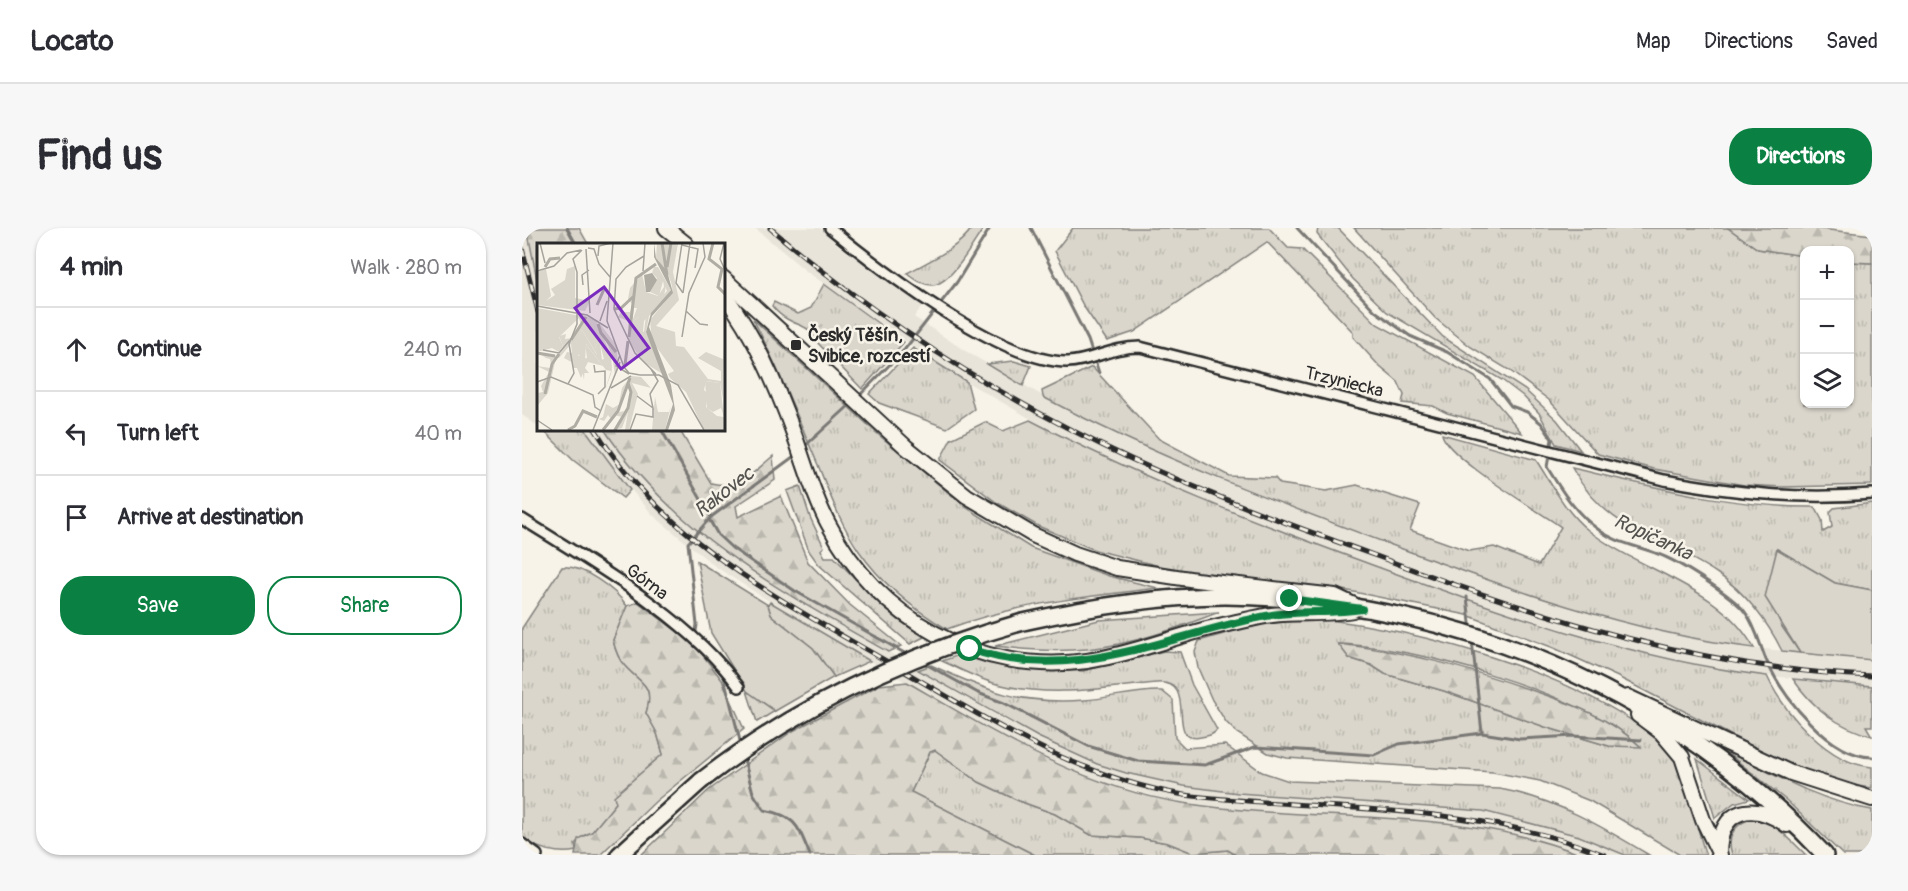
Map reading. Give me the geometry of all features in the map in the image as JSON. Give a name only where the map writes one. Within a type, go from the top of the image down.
[{"type":"main road","points":[[664,228],[678,243]]},
{"type":"main road","points":[[664,228],[685,243]]},
{"type":"main road","points":[[724,279],[906,447],[967,496],[1033,535],[1075,554],[1118,568],[1335,596],[1362,609]]},
{"type":"main road","points":[[724,294],[751,334],[768,366],[820,508],[838,543],[867,582],[889,603],[917,623],[953,643],[986,655],[1045,663],[1087,661],[1270,616],[1334,614],[1362,609]]},
{"type":"main road","points":[[619,855],[701,781],[774,728],[853,684],[951,643],[1023,622],[1112,604],[1225,596],[1290,599],[1362,609],[1432,623],[1475,636],[1656,708],[1791,773],[1868,798]]},
{"type":"main road","points":[[1593,682],[1653,714],[1700,746],[1771,800],[1821,851]]},
{"type":"main road","points":[[1593,682],[1661,732],[1682,758],[1703,820],[1719,854]]},
{"type":"main road","points":[[1719,854],[1722,835],[1730,821],[1740,813],[1752,810],[1765,811],[1777,818],[1821,851]]},
{"type":"street","name":"Trzyniecka","points":[[830,228],[868,259],[946,312],[1025,352],[1054,361],[1070,362],[1123,346],[1161,350],[1664,480],[1719,490],[1790,498],[1872,494]]},
{"type":"street","name":"Górna","points":[[522,519],[623,583],[709,651],[739,687]]},
{"type":"street","points":[[522,844],[537,855]]},
{"type":"shaded area","points":[[522,228],[527,228],[537,280],[537,425],[522,415]]},
{"type":"shaded area","points":[[755,228],[820,228],[839,246],[923,305],[914,317],[967,352],[1074,414],[1240,488],[1452,567],[1625,622],[1744,647],[1872,660],[1872,686],[1740,673],[1618,647],[1443,592],[1230,512],[1062,437],[953,374],[806,271]]},
{"type":"shaded area","points":[[586,430],[605,430],[623,456],[666,504],[726,554],[798,599],[1005,720],[1097,764],[1157,780],[1216,791],[1483,811],[1579,836],[1625,855],[1582,855],[1480,827],[1236,810],[1181,803],[1091,779],[997,735],[789,614],[716,567],[654,516],[610,466]]},
{"type":"green space","points":[[527,228],[579,228],[587,243],[537,243],[537,280]]},
{"type":"green space","points":[[972,228],[984,228],[947,278],[939,283],[928,285],[907,273],[951,248]]},
{"type":"green space","points":[[1073,228],[1269,228],[1288,248],[1302,249],[1377,324],[1475,377],[1522,433],[1447,413],[1433,406],[1402,403],[1404,395],[1398,382],[1380,367],[1353,337],[1353,332],[1267,242],[1134,332],[1107,341],[1084,307],[1055,251]]},
{"type":"green space","points":[[1318,228],[1338,228],[1443,337],[1525,390],[1557,420],[1581,451],[1556,444],[1539,413],[1523,396],[1502,380],[1387,312],[1353,279],[1317,234]]},
{"type":"green space","points":[[1354,228],[1728,228],[1758,249],[1800,255],[1800,408],[1854,408],[1854,262],[1872,263],[1872,485],[1782,487],[1744,485],[1654,469],[1598,454],[1549,400],[1509,370],[1471,347],[1435,318]]},
{"type":"green space","points":[[1728,228],[1812,228],[1872,235],[1872,263],[1854,262],[1854,246],[1800,246],[1800,255],[1758,249]]},
{"type":"green space","points":[[824,284],[904,342],[862,389],[816,341],[811,332],[777,312],[772,306],[774,302],[798,314],[811,308]]},
{"type":"green space","points":[[753,319],[880,436],[967,508],[1031,548],[1109,576],[1158,588],[1025,607],[947,629],[934,621],[888,585],[868,563],[847,531],[836,510],[779,373]]},
{"type":"green space","points":[[913,348],[967,382],[974,409],[947,428],[879,403],[869,394]]},
{"type":"green space","points":[[1014,361],[1031,366],[1023,386],[987,364]]},
{"type":"green space","points":[[1092,367],[1159,439],[1229,476],[1275,478],[1280,484],[1326,491],[1357,485],[1420,505],[1410,530],[1469,551],[1494,547],[1539,565],[1561,527],[1459,456],[1447,444],[1442,434],[1536,460],[1566,506],[1588,530],[1609,545],[1700,594],[1739,626],[1754,648],[1707,641],[1614,620],[1478,577],[1213,476],[1127,439],[1043,397],[1042,391]]},
{"type":"green space","points":[[1030,420],[1200,499],[1471,601],[1617,646],[1716,668],[1767,676],[1796,720],[1824,747],[1856,764],[1872,767],[1872,788],[1857,786],[1851,788],[1783,762],[1618,677],[1554,648],[1467,615],[1349,591],[1180,571],[1095,550],[1038,526],[996,502],[940,460],[951,439],[985,422],[1003,431]]},
{"type":"green space","points":[[543,430],[586,430],[630,490],[623,498],[573,460]]},
{"type":"green space","points":[[605,430],[680,430],[711,483],[721,485],[745,479],[773,456],[775,480],[736,506],[738,517],[781,496],[808,562],[850,605],[901,646],[888,652],[809,606],[732,557],[663,499],[632,466]]},
{"type":"green space","points":[[1572,468],[1662,489],[1723,500],[1815,507],[1822,520],[1823,532],[1832,527],[1830,512],[1834,508],[1872,503],[1872,590],[1835,583],[1777,549],[1770,600],[1782,627],[1800,653],[1782,651],[1762,618],[1728,581],[1697,561],[1619,520],[1602,507],[1586,490]]},
{"type":"green space","points":[[800,486],[810,517],[824,547],[821,550],[825,557],[834,557],[880,604],[924,637],[910,644],[819,565],[809,551],[787,491]]},
{"type":"green space","points":[[1777,549],[1835,583],[1872,590],[1872,660],[1800,653],[1765,597]]},
{"type":"green space","points":[[697,561],[768,605],[771,615],[813,648],[834,677],[775,711],[747,691],[711,633]]},
{"type":"green space","points":[[562,567],[579,570],[598,579],[615,592],[627,606],[613,640],[617,654],[623,663],[648,690],[646,713],[657,733],[663,754],[615,796],[616,803],[592,832],[583,836],[575,844],[576,851],[555,852],[522,838],[522,628]]},
{"type":"green space","points":[[638,602],[695,645],[722,680],[744,729],[656,801],[600,855],[575,855],[578,839],[592,832],[616,803],[614,796],[663,754],[657,733],[646,713],[648,690],[620,660],[613,640],[627,606]]},
{"type":"green space","points":[[770,602],[870,661],[834,677],[813,648],[771,615],[768,605]]},
{"type":"green space","points":[[1219,612],[1154,635],[1104,647],[1052,650],[995,646],[1099,620]]},
{"type":"green space","points":[[1313,619],[1353,623],[1401,632],[1508,662],[1561,683],[1608,706],[1647,732],[1675,760],[1690,794],[1706,855],[1680,855],[1590,801],[1540,781],[1493,772],[1287,758],[1268,753],[1237,733],[1226,722],[1212,700],[1198,668],[1195,652],[1199,641],[1255,625]],"holes":[[[1339,644],[1371,647],[1453,664],[1541,692],[1615,727],[1640,746],[1609,746],[1545,727],[1444,691],[1385,674],[1371,665],[1349,658]]]},
{"type":"green space","points":[[1338,644],[1436,661],[1546,695],[1603,720],[1641,747],[1609,746],[1545,727],[1444,691],[1385,674],[1371,665],[1349,658]]},
{"type":"green space","points":[[1164,651],[1180,652],[1192,685],[1217,730],[1212,734],[1190,737],[1184,731],[1177,690],[1169,684],[1156,683],[1076,691],[1017,688],[976,677],[942,661],[962,654],[1009,668],[1083,671]]},
{"type":"green space","points":[[931,665],[987,689],[1023,698],[1085,700],[1162,691],[1173,700],[1175,738],[1185,748],[1225,745],[1262,772],[1289,781],[1500,789],[1540,799],[1578,815],[1649,855],[1625,855],[1579,836],[1483,811],[1238,793],[1184,786],[1126,773],[1097,764],[1038,737],[918,670]]},
{"type":"green space","points":[[1793,679],[1872,686],[1872,726],[1866,726],[1872,736],[1837,722],[1827,715],[1809,699]]},
{"type":"green space","points":[[907,682],[1040,756],[1109,785],[1145,795],[1183,803],[1233,809],[1435,822],[1534,839],[1582,855],[1236,855],[1228,850],[1193,853],[1168,843],[1140,838],[1091,835],[1055,814],[1019,801],[979,782],[935,750],[930,752],[911,792],[1035,855],[641,855],[709,790],[791,732],[879,685]]},
{"type":"green space","points":[[747,691],[775,711],[757,722]]},
{"type":"green space","points":[[1721,748],[1813,793],[1872,810],[1872,855],[1843,855],[1787,801]]},
{"type":"green space","points":[[935,750],[979,782],[1019,801],[1055,814],[1091,835],[1140,838],[1168,843],[1193,853],[1228,850],[1236,855],[1035,855],[911,792],[930,752]]},
{"type":"green space","points":[[1697,759],[1749,799],[1734,803],[1715,818]]},
{"type":"green space","points":[[1748,820],[1765,822],[1773,826],[1806,855],[1732,855],[1730,844],[1732,834],[1738,826]]},
{"type":"waterway","points":[[567,228],[575,243]]},
{"type":"waterway","name":"Rakovec","points":[[859,396],[905,349],[957,282],[990,228]]},
{"type":"waterway","points":[[1031,228],[1088,340],[1099,373]]},
{"type":"waterway","name":"Ropičanka","points":[[1297,228],[1375,311],[1410,336],[1447,352],[1490,379],[1511,406],[1527,412],[1541,423],[1552,439],[1547,467],[1576,509],[1591,524],[1620,541],[1678,564],[1739,605],[1755,630],[1767,662],[1796,708],[1824,736],[1840,747],[1856,754],[1872,757]]},
{"type":"waterway","name":"Rakovec","points":[[804,447],[852,403]]},
{"type":"waterway","points":[[662,430],[711,517]]},
{"type":"waterway","name":"Rakovec","points":[[695,637],[697,625],[688,543],[711,517],[797,454]]},
{"type":"waterway","points":[[709,519],[718,535],[732,548],[795,591],[908,655]]},
{"type":"waterway","points":[[1467,597],[1471,631]]},
{"type":"waterway","points":[[1472,640],[1482,733]]},
{"type":"waterway","name":"Rakovec","points":[[712,662],[724,677],[741,745]]},
{"type":"waterway","points":[[922,662],[978,693],[1004,703],[1088,746],[1138,761],[1205,765],[1255,747],[1374,755],[1399,744],[1482,733],[1520,739],[1574,736],[1641,740]]},
{"type":"waterway","name":"Rakovec","points":[[743,755],[753,793],[764,810],[790,819],[799,830],[810,855]]},
{"type":"railway","points":[[770,228],[854,295],[988,384],[1083,436],[1162,473],[1223,498],[1499,600],[1621,636],[1745,663],[1872,676]]},
{"type":"railway","points":[[522,248],[537,308]]},
{"type":"railway","points":[[596,430],[623,469],[655,504],[729,566],[811,618],[964,706],[1070,761],[1144,787],[1184,795],[1449,817],[1502,825],[1554,838],[1605,855]]},
{"type":"place","name":"Český Těšín, Svibice, rozcestí","points":[[796,345]]},
{"type":"route","points":[[970,649],[1004,659],[1045,663],[1087,661],[1110,657],[1215,627],[1270,616],[1302,613],[1334,614],[1362,609],[1290,599]]}]
